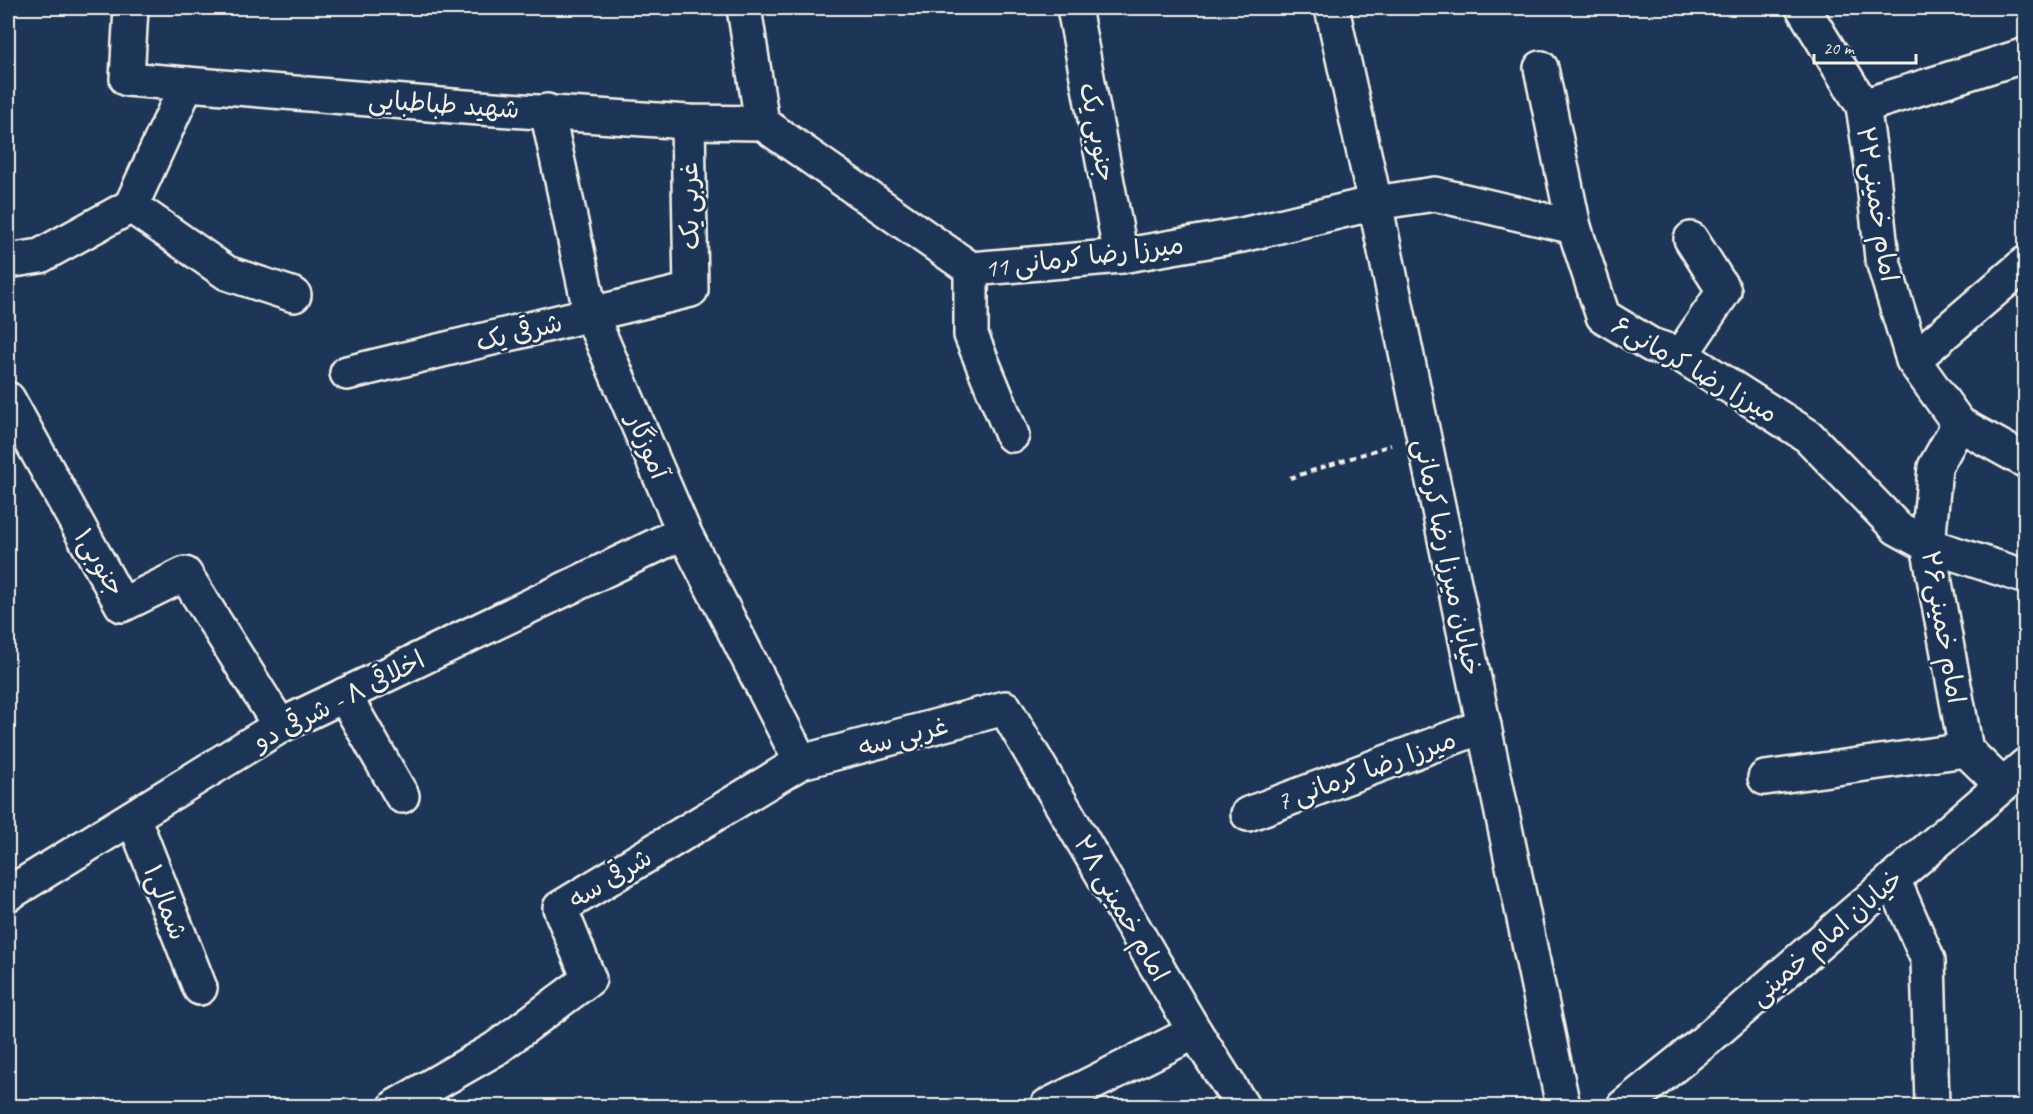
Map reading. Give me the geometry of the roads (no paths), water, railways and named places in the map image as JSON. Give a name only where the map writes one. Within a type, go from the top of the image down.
[{"type":"street","name":"شهید طباطبایی","points":[[131,8],[127,79],[465,107],[688,122],[762,123]]},
{"type":"street","points":[[744,8],[762,123]]},
{"type":"street","name":"جنوبی یک","points":[[1074,8],[1121,256]]},
{"type":"street","name":"خیابان میرزا رضا کرمانی","points":[[1332,8],[1375,203],[1563,1107]]},
{"type":"street","points":[[1803,8],[1863,106],[2025,55]]},
{"type":"street","name":"میرزا رضا کرمانی۶","points":[[1540,68],[1574,227],[1603,316],[1651,345],[1681,355],[1808,436],[1897,528],[1928,546],[2025,577]]},
{"type":"street","points":[[8,261],[40,256],[131,206],[186,84]]},
{"type":"street","name":"امام خمینی۲۲","points":[[1863,106],[1882,258],[1913,360],[1959,424],[2025,461]]},
{"type":"street","name":"آموزگار","points":[[547,111],[591,315],[684,532],[801,762]]},
{"type":"street","name":"غربی یک","points":[[688,122],[691,290]]},
{"type":"street","name":"میرزا رضا کرمانی 11","points":[[762,123],[970,270],[1121,256],[1242,235],[1375,203]]},
{"type":"street","points":[[1375,203],[1435,194],[1574,227]]},
{"type":"street","points":[[131,206],[227,273],[294,295]]},
{"type":"street","points":[[1681,355],[1724,291],[1691,239]]},
{"type":"street","points":[[1913,360],[2025,263]]},
{"type":"street","points":[[970,270],[971,335],[1012,435]]},
{"type":"street","name":"شرقی یک","points":[[347,373],[691,290]]},
{"type":"street","name":"جنوبی۱","points":[[8,399],[122,604],[185,574],[280,726]]},
{"type":"street","name":"امام خمینی۲۶","points":[[1959,424],[1935,467],[1928,546],[1966,750]]},
{"type":"street","name":"اخلاقی ۸ - شرقی دو","points":[[8,894],[280,726],[684,532]]},
{"type":"street","points":[[344,695],[402,796]]},
{"type":"street","name":"غربی سه","points":[[801,762],[1005,708]]},
{"type":"street","name":"امام خمینی ۲۸","points":[[1005,708],[1195,1032],[1242,1107]]},
{"type":"street","name":"میرزا رضا کرمانی 7","points":[[1248,814],[1484,726]]},
{"type":"street","points":[[1765,778],[1966,750],[2014,775]]},
{"type":"street","name":"شرقی سه","points":[[396,1107],[495,1049],[589,979],[560,908],[801,762]]},
{"type":"street","name":"خیابان امام خمینی","points":[[1624,1107],[1705,1041],[2014,775]]},
{"type":"street","name":"شمالی۱","points":[[133,817],[200,988]]},
{"type":"street","points":[[1893,879],[1928,960],[1932,1107]]},
{"type":"street","points":[[1047,1107],[1195,1032]]}]
